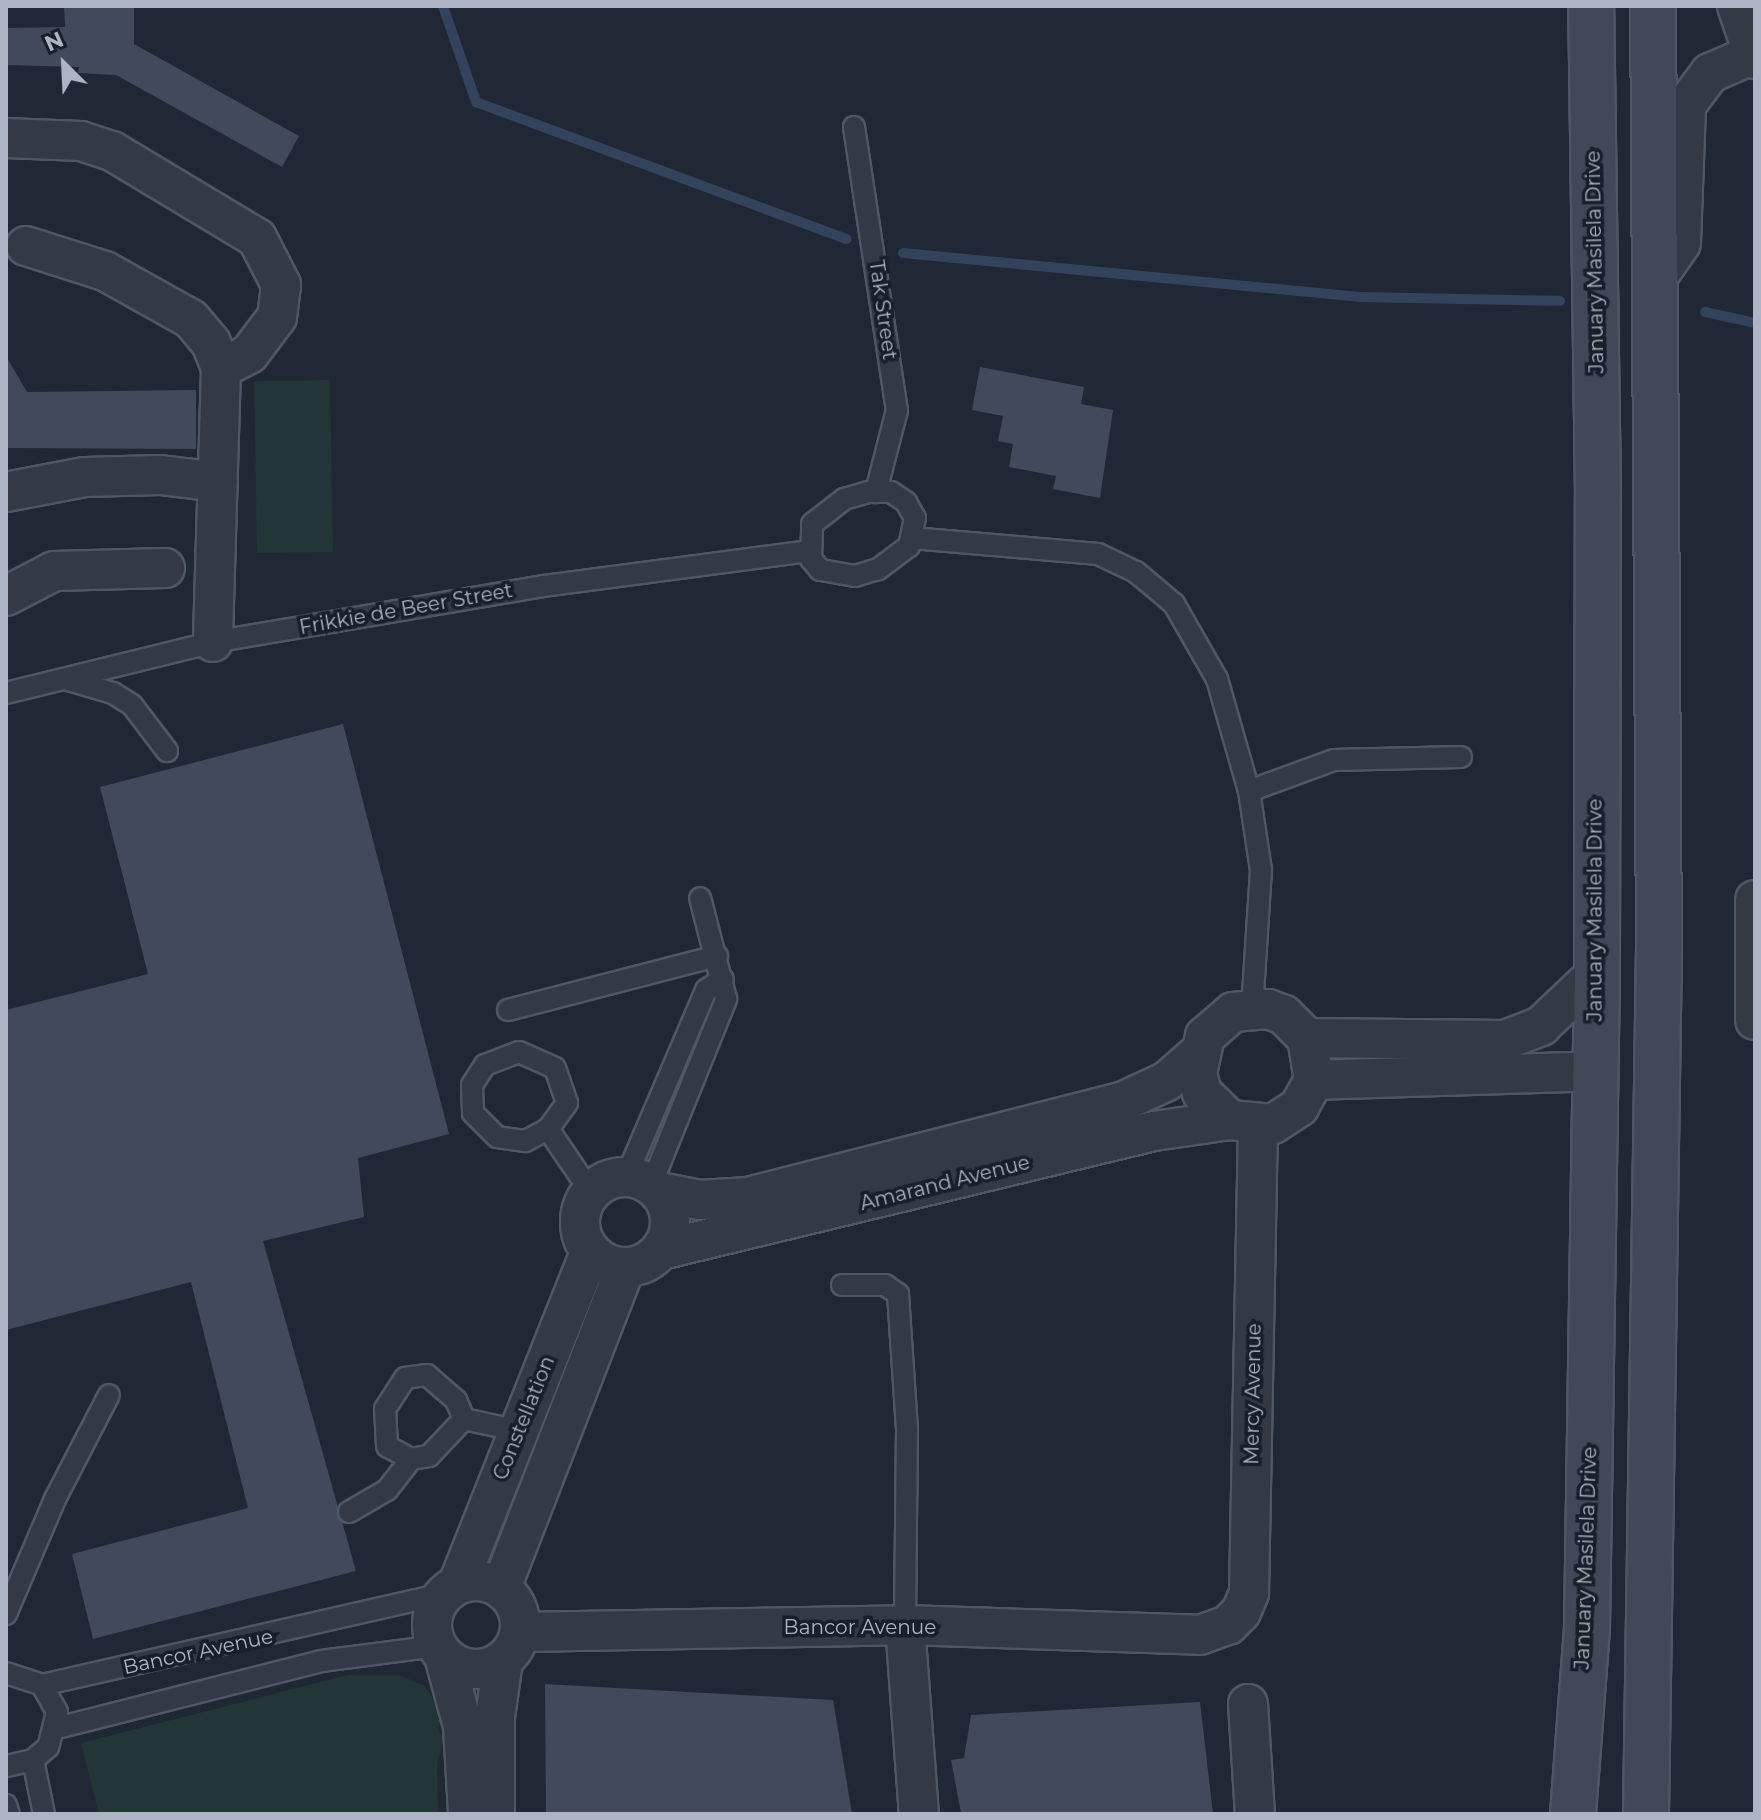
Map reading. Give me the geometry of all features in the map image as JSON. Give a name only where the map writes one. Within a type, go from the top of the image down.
[{"type":"main road","name":"January Masilela Drive","points":[[1573,1814],[1587,1626],[1593,1071],[1597,973],[1598,495],[1591,6]]},
{"type":"main road","points":[[1646,1814],[1659,950],[1653,6]]},
{"type":"main road","points":[[1593,1071],[1616,1057],[1628,1023],[1630,672],[1634,613],[1655,527]]},
{"type":"street","points":[[1654,282],[1681,243],[1686,105],[1710,73],[1753,57],[1737,6]]},
{"type":"street","points":[[6,138],[81,141],[112,151],[257,238],[281,285],[277,317],[249,354],[221,368]]},
{"type":"street","points":[[26,246],[105,271],[191,319],[211,343],[221,368],[213,642]]},
{"type":"street","points":[[6,492],[85,477],[160,475],[218,482]]},
{"type":"street","points":[[6,596],[54,571],[165,568]]},
{"type":"street","points":[[1755,900],[1755,1020]]},
{"type":"street","points":[[1307,1038],[1505,1040],[1541,1026],[1597,973]]},
{"type":"street","points":[[1252,1008],[1284,1015],[1307,1038],[1314,1080],[1287,1117],[1244,1123],[1202,1093],[1198,1054],[1217,1022],[1252,1008]]},
{"type":"street","name":"Amarand Avenue","points":[[645,1185],[700,1200],[748,1197],[1124,1101],[1167,1081],[1198,1054]]},
{"type":"street","points":[[1314,1080],[1593,1071]]},
{"type":"street","name":"Amarand Avenue","points":[[661,1250],[1154,1131],[1244,1123]]},
{"type":"street","name":"Mercy Avenue","points":[[1200,1635],[1228,1625],[1249,1593],[1244,1123]]},
{"type":"street","points":[[645,1185],[671,1228],[661,1250],[639,1266],[625,1268],[590,1253],[580,1216],[591,1192],[645,1185]]},
{"type":"street","name":"Constellation","points":[[452,1588],[590,1253]]},
{"type":"street","name":"Constellation","points":[[501,1588],[625,1268]]},
{"type":"street","points":[[468,1814],[463,1726],[432,1617],[452,1588],[473,1581],[501,1588],[517,1607],[512,1647],[495,1717],[495,1814]]},
{"type":"street","points":[[905,1625],[919,1814]]},
{"type":"street","name":"Bancor Avenue","points":[[512,1647],[905,1625],[1200,1635]]},
{"type":"street","points":[[440,1651],[468,1669],[512,1647]]},
{"type":"street","points":[[1248,1704],[1255,1814]]},
{"type":"lane","name":"Tak Street","points":[[854,127],[897,410],[876,492]]},
{"type":"lane","points":[[876,492],[891,492],[906,502],[915,518],[912,538],[896,558],[855,576],[820,570],[810,551],[812,524],[824,511],[844,499],[876,492]]},
{"type":"lane","points":[[912,538],[1039,546],[1111,560],[1174,604],[1217,679],[1249,791],[1261,870],[1252,1008]]},
{"type":"lane","name":"Frikkie de Beer Street","points":[[6,693],[213,642],[543,586],[810,551]]},
{"type":"lane","points":[[63,678],[113,693],[132,705],[167,751]]},
{"type":"lane","points":[[1249,791],[1334,760],[1461,757]]},
{"type":"lane","points":[[645,1185],[706,990],[723,979],[700,898]]},
{"type":"lane","points":[[508,1010],[717,956]]},
{"type":"lane","points":[[519,1052],[555,1068],[567,1103],[548,1129],[525,1141],[497,1137],[473,1113],[472,1085],[485,1065],[519,1052]]},
{"type":"lane","points":[[548,1129],[591,1192]]},
{"type":"lane","points":[[842,1285],[885,1285],[898,1294],[907,1429],[905,1625]]},
{"type":"lane","points":[[464,1419],[429,1456],[411,1459],[387,1446],[384,1432],[392,1392],[405,1378],[427,1375],[443,1385],[464,1419],[519,1431]]},
{"type":"lane","points":[[6,1614],[55,1499],[109,1395]]},
{"type":"lane","points":[[349,1512],[387,1490],[411,1459]]},
{"type":"lane","name":"Bancor Avenue","points":[[42,1685],[452,1588]]},
{"type":"lane","name":"Bancor Avenue","points":[[57,1728],[321,1661],[440,1651]]},
{"type":"lane","points":[[6,1673],[42,1685],[57,1712],[57,1728],[48,1747],[33,1760],[6,1766]]},
{"type":"lane","points":[[33,1760],[44,1814]]},
{"type":"lane","points":[[6,1805],[9,1814]]},
{"type":"shaded area","points":[[330,380],[333,552],[257,553],[254,381]]},
{"type":"shaded area","points":[[348,1675],[399,1675],[425,1686],[443,1715],[438,1729],[444,1741],[437,1763],[438,1814],[99,1814],[81,1743]]},
{"type":"building","points":[[64,6],[134,6],[134,44],[299,136],[282,167],[116,75],[78,73],[79,67],[6,65],[6,28],[65,27]]},
{"type":"building","points":[[6,356],[27,392],[196,390],[196,449],[6,448]]},
{"type":"building","points":[[980,367],[1084,387],[1081,404],[1113,410],[1100,498],[1053,489],[1056,476],[1009,467],[1013,444],[998,441],[1003,416],[972,410]]},
{"type":"building","points":[[343,724],[449,1134],[358,1158],[364,1217],[263,1241],[356,1571],[93,1639],[72,1554],[248,1508],[191,1282],[6,1330],[6,1010],[148,974],[100,787]]},
{"type":"building","points":[[545,1684],[833,1700],[852,1814],[546,1814]]},
{"type":"building","points":[[1200,1702],[1213,1814],[961,1813],[951,1760],[964,1758],[971,1715]]},
{"type":"waterway","points":[[443,6],[476,102],[846,239]]},
{"type":"waterway","points":[[903,253],[1359,297],[1560,301]]},
{"type":"waterway","points":[[1705,312],[1755,323]]}]
